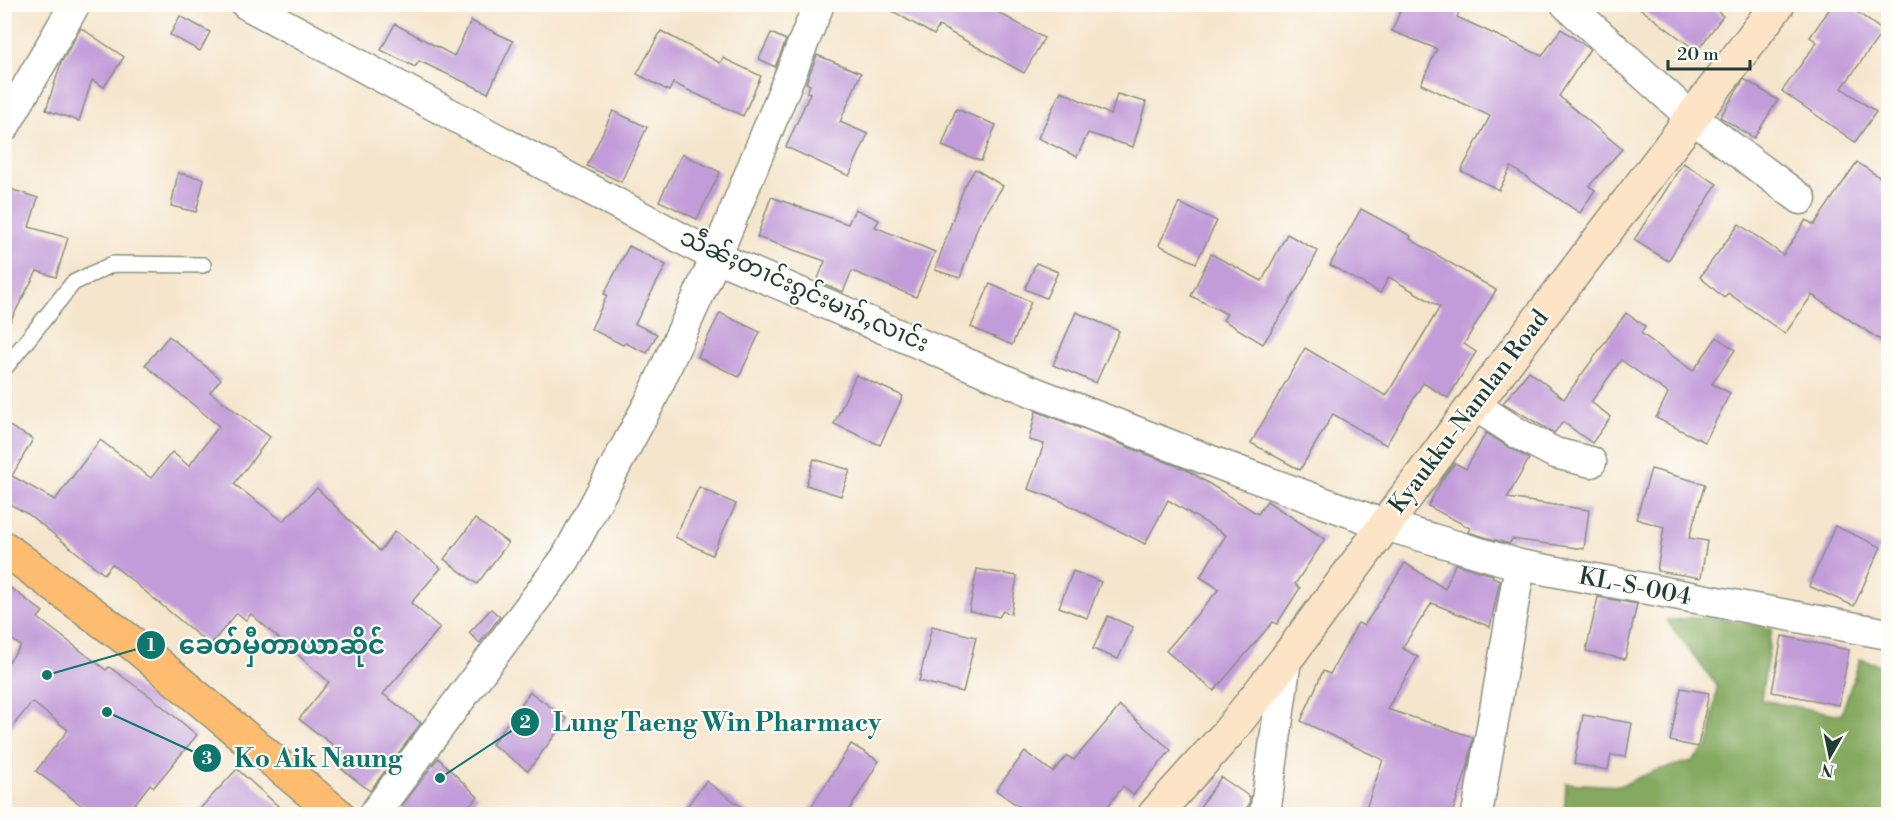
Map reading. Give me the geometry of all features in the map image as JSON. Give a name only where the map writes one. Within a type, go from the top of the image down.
[{"type":"highway","points":[[4,548],[132,644],[337,814]]},
{"type":"street","points":[[4,126],[75,4]]},
{"type":"street","name":"သဵၼ်ႈတၢင်းၵွင်းမၢၵ်ႇလၢင်း","points":[[246,4],[716,257],[1031,391],[1224,466],[1385,525]]},
{"type":"street","points":[[374,814],[566,558],[651,400],[716,257],[819,4]]},
{"type":"street","points":[[1566,4],[1691,117],[1801,199]]},
{"type":"street","name":"Kyaukku-Namlan Road","points":[[1155,814],[1228,733],[1286,659],[1474,405],[1778,4]]},
{"type":"street","points":[[1474,405],[1519,434],[1555,453],[1591,462]]},
{"type":"street","name":"KL-S-004","points":[[1385,525],[1520,565],[1888,634]]},
{"type":"street","points":[[1476,814],[1520,565]]},
{"type":"street","points":[[1265,814],[1286,659]]},
{"type":"lane","points":[[4,369],[73,283],[113,264],[203,264]]},
{"type":"green space","points":[[1705,616],[1772,628],[1761,700],[1841,715],[1860,659],[1888,667],[1888,814],[1564,814],[1566,783],[1620,786],[1654,771],[1692,761],[1709,745],[1717,686],[1667,621]]},
{"type":"building","points":[[880,4],[983,4],[1044,38],[1024,73],[939,26],[934,35]]},
{"type":"building","points":[[1403,4],[1462,4],[1457,17],[1542,56],[1561,29],[1590,49],[1559,96],[1622,149],[1589,186],[1595,190],[1580,213],[1511,167],[1499,190],[1461,171],[1490,116],[1421,84],[1437,49],[1392,31]]},
{"type":"building","points":[[1634,4],[1708,4],[1723,16],[1697,51]]},
{"type":"building","points":[[1833,4],[1846,4],[1883,31],[1842,88],[1876,112],[1855,142],[1782,91],[1817,42],[1810,37]]},
{"type":"building","points":[[180,16],[210,32],[200,51],[170,35]]},
{"type":"building","points":[[471,21],[513,41],[488,93],[419,61],[415,67],[381,50],[395,24],[454,56]]},
{"type":"building","points":[[81,28],[124,57],[104,87],[92,80],[79,121],[46,110],[61,63]]},
{"type":"building","points":[[661,31],[720,63],[723,58],[761,76],[743,116],[673,83],[669,91],[637,74]]},
{"type":"building","points":[[771,33],[786,40],[775,67],[759,59]]},
{"type":"building","points":[[817,55],[861,73],[840,122],[868,134],[849,176],[786,147],[810,93],[807,92],[810,85],[806,83]]},
{"type":"building","points":[[1744,79],[1778,100],[1754,138],[1720,117]]},
{"type":"building","points":[[1061,91],[1111,115],[1117,94],[1146,102],[1133,147],[1088,133],[1077,157],[1038,138]]},
{"type":"building","points":[[956,109],[996,125],[981,161],[942,146]]},
{"type":"building","points":[[613,111],[647,127],[621,182],[587,166]]},
{"type":"building","points":[[682,154],[720,172],[697,219],[659,201]]},
{"type":"building","points":[[1857,162],[1888,183],[1888,345],[1812,295],[1785,334],[1728,293],[1724,298],[1700,277],[1739,224],[1783,255],[1806,220],[1814,225]]},
{"type":"building","points":[[1683,163],[1717,184],[1668,261],[1634,240]]},
{"type":"building","points":[[975,169],[1003,186],[978,226],[960,278],[935,270],[964,187]]},
{"type":"building","points":[[178,173],[204,179],[196,212],[171,206]]},
{"type":"building","points":[[4,187],[38,198],[29,227],[68,238],[56,277],[37,271],[4,333]]},
{"type":"building","points":[[771,197],[848,224],[855,209],[879,220],[875,227],[935,252],[916,297],[852,271],[843,292],[817,281],[825,261],[757,237]]},
{"type":"building","points":[[1179,203],[1217,221],[1196,263],[1159,245]]},
{"type":"building","points":[[1361,209],[1411,236],[1410,239],[1496,290],[1464,344],[1476,352],[1448,398],[1423,383],[1386,445],[1333,414],[1300,470],[1251,443],[1305,348],[1386,396],[1440,307],[1389,277],[1380,293],[1330,265]]},
{"type":"building","points":[[1287,234],[1318,251],[1302,282],[1263,344],[1223,320],[1227,314],[1191,296],[1211,254],[1262,281]]},
{"type":"building","points":[[629,246],[666,265],[635,324],[657,334],[647,353],[625,343],[623,345],[591,329],[607,295],[604,294]]},
{"type":"building","points":[[1036,263],[1058,272],[1046,298],[1025,289]]},
{"type":"building","points":[[990,284],[1031,302],[1012,345],[971,327]]},
{"type":"building","points":[[1076,312],[1119,331],[1096,383],[1053,365]]},
{"type":"building","points":[[720,313],[760,332],[739,377],[698,357]]},
{"type":"building","points":[[1626,313],[1645,326],[1641,333],[1693,371],[1717,337],[1735,350],[1712,384],[1730,393],[1705,442],[1656,418],[1668,393],[1621,360],[1591,402],[1611,417],[1592,443],[1563,422],[1554,433],[1503,403],[1529,371],[1564,399]]},
{"type":"building","points":[[169,336],[221,379],[210,392],[270,437],[234,484],[283,521],[317,488],[380,551],[395,531],[441,568],[411,603],[440,628],[383,694],[421,723],[370,791],[334,763],[342,752],[299,719],[329,682],[251,614],[246,620],[237,613],[210,645],[112,564],[104,574],[28,514],[4,501],[4,423],[33,439],[12,476],[55,500],[100,440],[151,478],[172,452],[189,466],[219,426],[145,365]]},
{"type":"building","points":[[856,375],[903,396],[880,445],[834,424]]},
{"type":"building","points":[[1036,411],[1187,470],[1258,514],[1267,501],[1325,539],[1295,584],[1300,588],[1277,624],[1273,622],[1214,691],[1166,651],[1219,589],[1200,577],[1226,535],[1168,500],[1145,544],[1059,500],[1028,489],[1044,444],[1029,440]]},
{"type":"building","points":[[1486,433],[1529,459],[1507,498],[1589,510],[1584,549],[1512,539],[1509,544],[1468,532],[1470,528],[1428,506],[1443,478],[1455,463],[1466,469]]},
{"type":"building","points":[[814,459],[850,470],[841,496],[806,485]]},
{"type":"building","points":[[1651,469],[1705,484],[1689,538],[1707,541],[1701,578],[1657,571],[1664,527],[1636,519]]},
{"type":"building","points":[[699,487],[736,504],[712,555],[675,537]]},
{"type":"building","points":[[475,519],[508,543],[477,584],[444,559]]},
{"type":"building","points":[[1835,526],[1881,547],[1854,606],[1809,586]]},
{"type":"building","points":[[1405,563],[1445,589],[1455,564],[1493,575],[1492,577],[1500,580],[1490,627],[1432,603],[1402,648],[1418,657],[1387,709],[1473,737],[1468,766],[1452,814],[1364,814],[1383,760],[1301,721],[1323,671],[1330,674],[1358,623],[1364,626]]},
{"type":"building","points":[[977,569],[1017,576],[1011,614],[1003,611],[999,617],[969,611]]},
{"type":"building","points":[[1073,571],[1101,582],[1087,618],[1059,607]]},
{"type":"building","points":[[4,583],[43,612],[38,618],[106,670],[109,667],[151,697],[197,735],[154,787],[150,784],[127,814],[93,814],[36,771],[68,730],[32,702],[4,737],[4,668],[21,646],[4,634]]},
{"type":"building","points":[[1598,597],[1637,604],[1625,659],[1586,651]]},
{"type":"building","points":[[491,609],[500,617],[480,643],[469,633]]},
{"type":"building","points":[[1108,616],[1133,627],[1118,659],[1093,649]]},
{"type":"building","points":[[932,626],[976,637],[963,692],[919,681]]},
{"type":"building","points":[[1782,636],[1849,650],[1839,705],[1772,692]]},
{"type":"building","points":[[1681,688],[1709,693],[1698,747],[1670,741]]},
{"type":"building","points":[[530,692],[567,719],[528,771],[492,744]]},
{"type":"building","points":[[1120,706],[1171,750],[1133,795],[1123,786],[1102,814],[1029,814],[996,790],[1025,752],[1053,772],[1067,756],[1074,760]]},
{"type":"building","points":[[1583,715],[1632,723],[1626,757],[1611,755],[1608,770],[1574,764]]},
{"type":"building","points":[[851,744],[879,761],[847,814],[807,814]]},
{"type":"building","points":[[438,758],[478,797],[460,814],[410,814],[402,806]]},
{"type":"building","points":[[237,769],[287,814],[195,814]]},
{"type":"building","points":[[1221,777],[1250,797],[1249,805],[1242,814],[1195,814]]},
{"type":"building","points":[[706,781],[751,814],[681,814]]},
{"type":"place","name":"ခေတ်မှီတာယာဆိုင်","points":[[47,675]]},
{"type":"place","name":"Ko Aik Naung","points":[[107,712]]},
{"type":"place","name":"Lung Taeng Win Pharmacy","points":[[440,778]]}]
